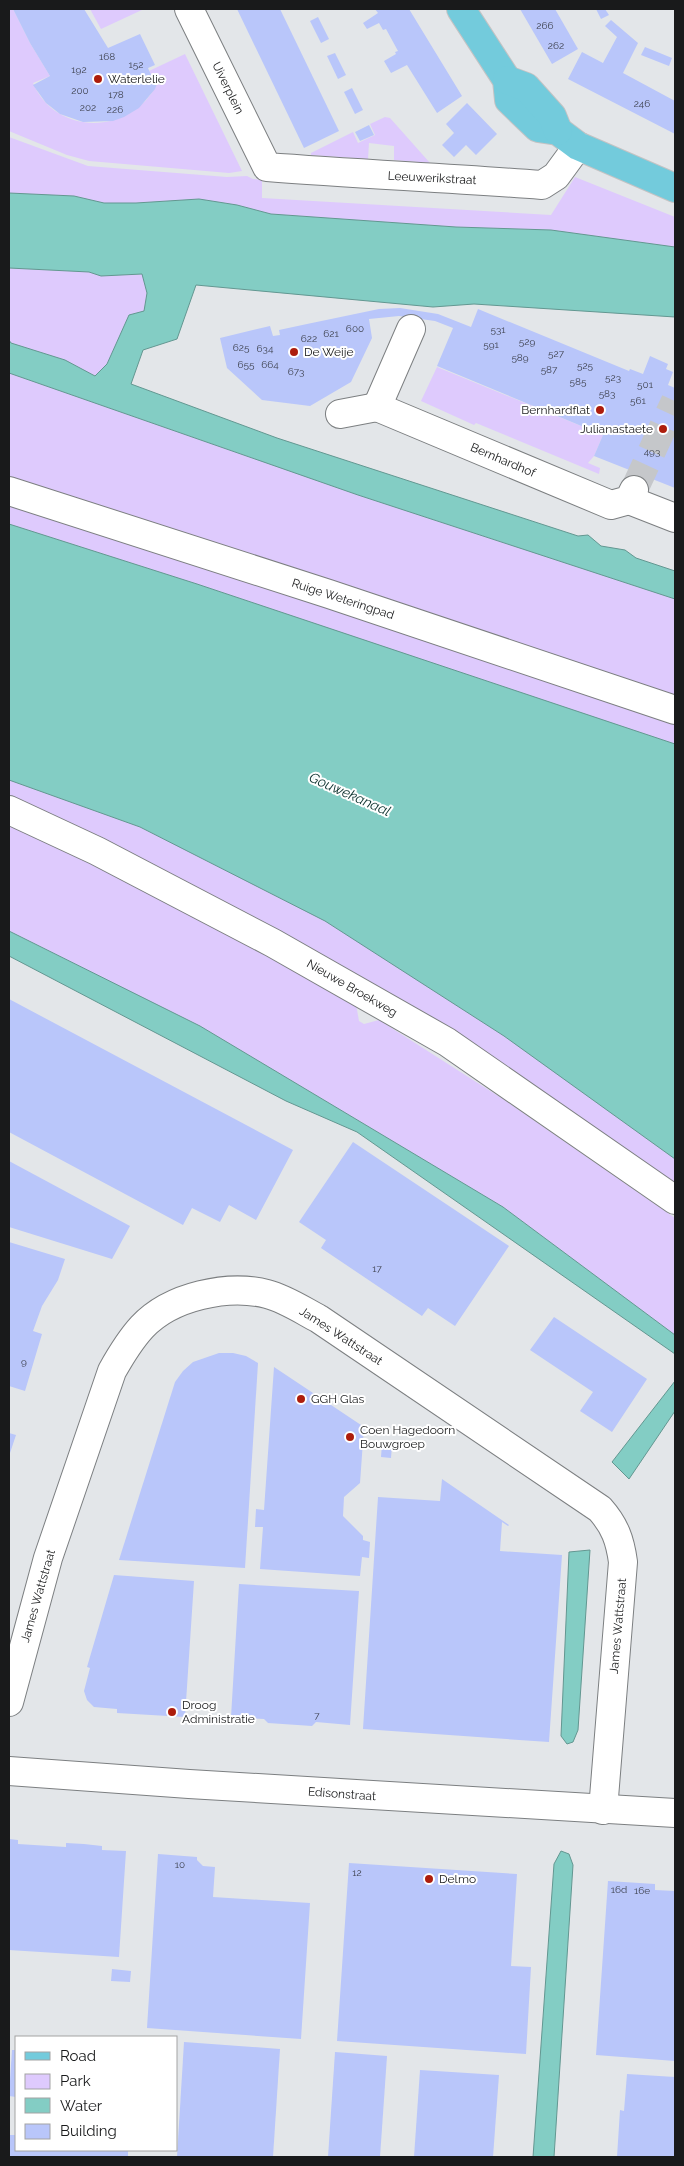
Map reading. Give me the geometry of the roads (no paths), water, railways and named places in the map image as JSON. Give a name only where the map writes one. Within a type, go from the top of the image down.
[{"type":"main road","points":[[461,9],[507,80],[526,87],[552,116],[568,138],[675,188]]},
{"type":"street","name":"Uiverplein","points":[[189,9],[267,167]]},
{"type":"street","name":"Leeuwerikstraat","points":[[267,167],[542,185],[556,176],[568,138]]},
{"type":"street","points":[[340,414],[377,407],[411,329]]},
{"type":"street","name":"Bernhardhof","points":[[377,407],[611,505],[632,495],[675,518]]},
{"type":"street","name":"Ruige Weteringpad","points":[[9,492],[329,594],[675,710]]},
{"type":"street","name":"Nieuwe Broekweg","points":[[9,810],[97,851],[272,942],[447,1042],[675,1200]]},
{"type":"street","name":"James Wattstraat","points":[[9,1702],[48,1558],[112,1371],[127,1345],[144,1325],[164,1310],[191,1298],[215,1292],[242,1290],[268,1294],[292,1304],[319,1319],[600,1509],[611,1522],[620,1541],[624,1562],[603,1810]]},
{"type":"street","name":"Edisonstraat","points":[[9,1771],[188,1784],[675,1813]]},
{"type":"water","points":[[9,193],[74,196],[104,203],[199,199],[237,205],[271,214],[456,227],[551,230],[675,247],[675,317],[474,304],[433,307],[196,285],[177,339],[143,350],[131,384],[277,438],[578,536],[588,535],[601,546],[625,550],[636,558],[675,571],[675,599],[358,495],[9,373],[9,340],[11,343],[65,360],[95,376],[107,364],[129,315],[144,311],[147,293],[142,274],[101,276],[89,272],[9,268]]},
{"type":"water","name":"Gouwekanaal","points":[[9,524],[197,584],[675,744],[675,1159],[504,1036],[325,921],[140,827],[9,780]]},
{"type":"water","points":[[9,931],[200,1026],[503,1207],[675,1335],[675,1354],[357,1132],[286,1101],[9,956]]},
{"type":"water","points":[[675,1381],[675,1411],[629,1479],[612,1462]]},
{"type":"water","points":[[590,1550],[578,1730],[573,1742],[567,1744],[561,1736],[569,1552]]},
{"type":"water","points":[[561,1851],[569,1854],[573,1865],[554,2157],[533,2157],[554,1864]]},
{"type":"tunnel","points":[[634,490],[675,401]]},
{"type":"place","name":"Waterlelie","points":[[98,79]]},
{"type":"place","name":"De Weije","points":[[294,352]]},
{"type":"place","name":"Bernhardflat","points":[[600,410]]},
{"type":"place","name":"Julianastaete","points":[[663,429]]},
{"type":"place","name":"GGH Glas","points":[[301,1399]]},
{"type":"place","name":"Coen Hagedoorn Bouwgroep","points":[[350,1437]]},
{"type":"place","name":"Droog Administratie","points":[[172,1712]]},
{"type":"place","name":"Delmo","points":[[429,1879]]}]
